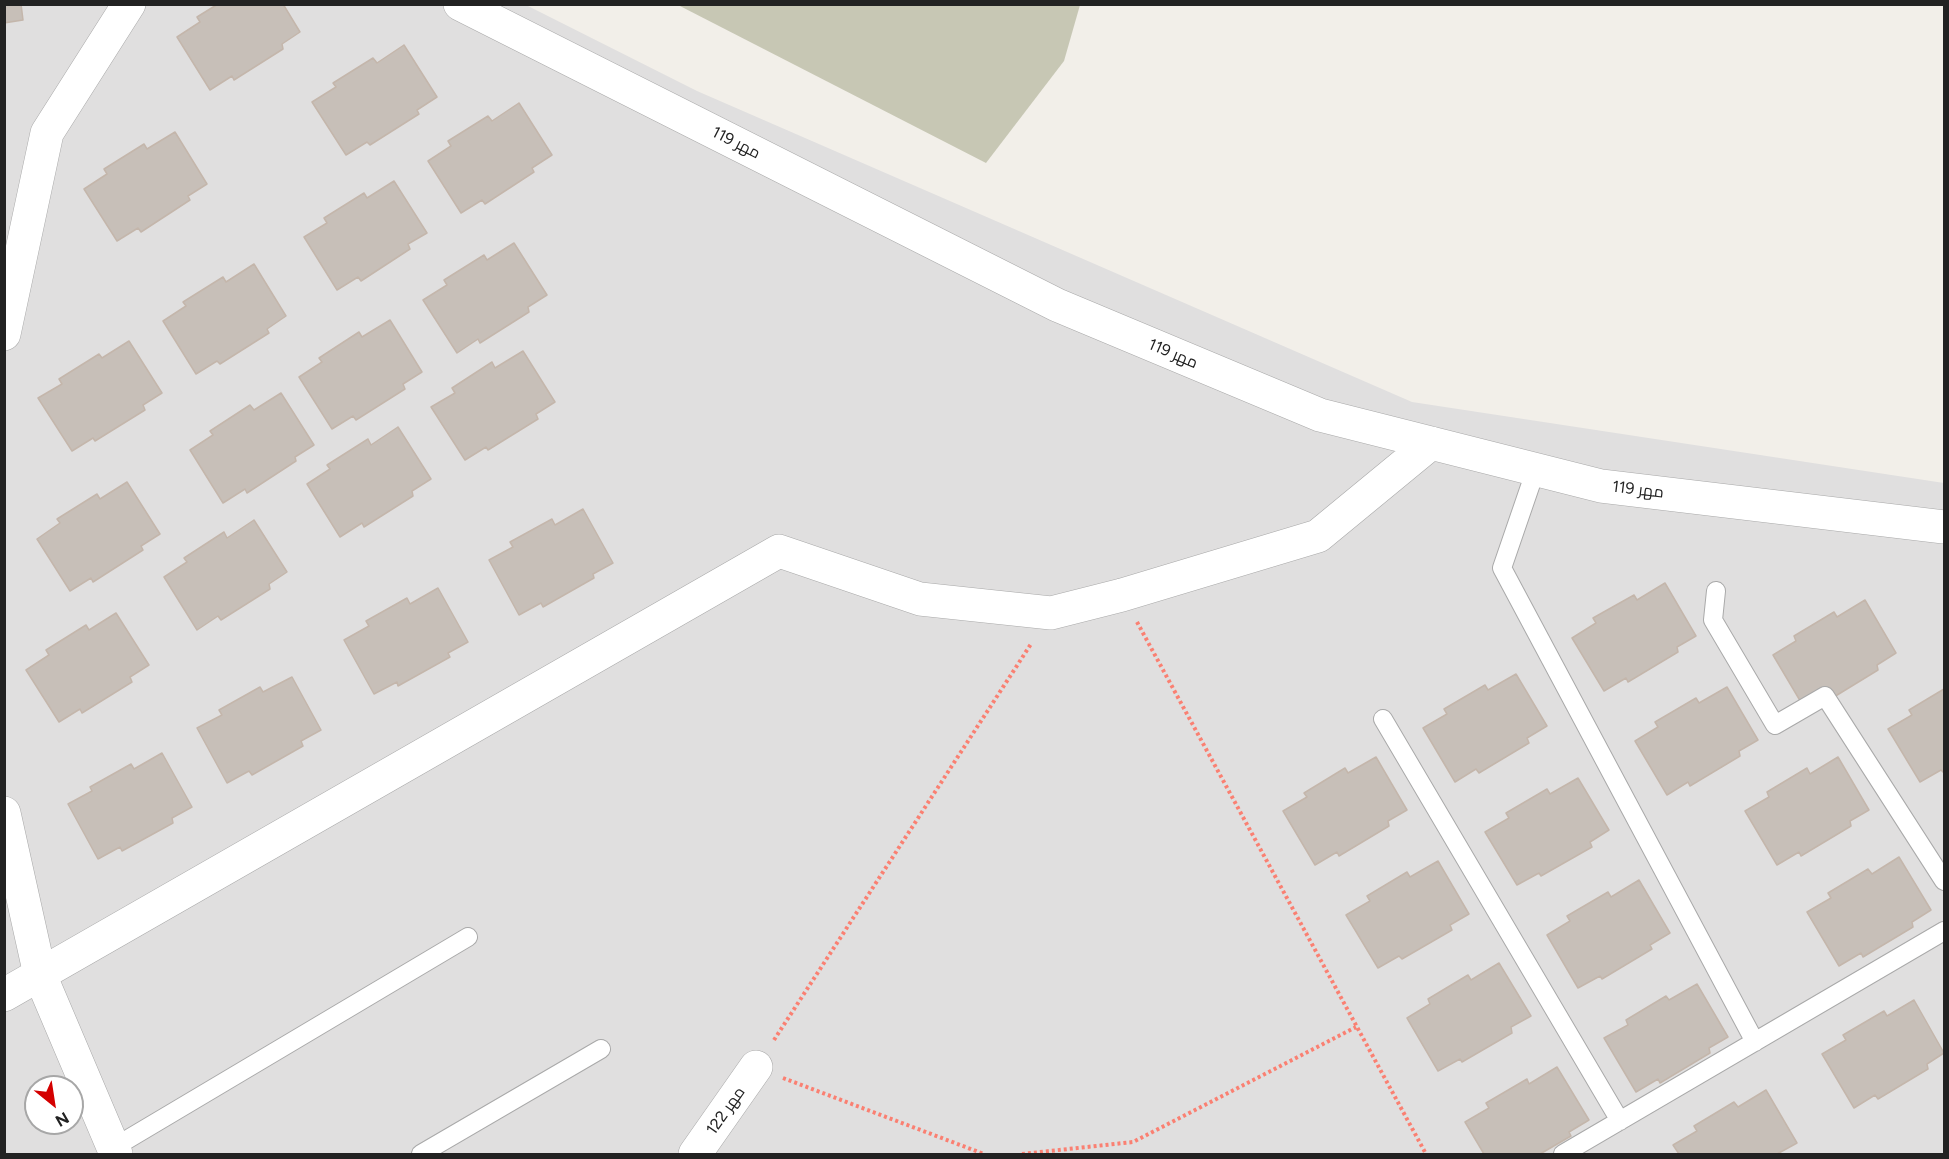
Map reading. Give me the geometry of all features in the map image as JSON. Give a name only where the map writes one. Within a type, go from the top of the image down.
[{"type":"street","points":[[4,334],[48,133],[129,4]]},
{"type":"street","name":"مهر 119","points":[[460,4],[1057,305],[1320,415],[1601,486],[1944,527]]},
{"type":"street","points":[[4,995],[779,551],[920,599],[1051,613],[1122,595],[1317,536],[1431,443]]},
{"type":"street","points":[[4,813],[40,975],[114,1151]]},
{"type":"street","name":"مهر 122","points":[[698,1154],[756,1067]]},
{"type":"lane","points":[[1536,470],[1503,568],[1755,1042]]},
{"type":"lane","points":[[1716,591],[1713,620],[1775,725],[1826,696],[1944,880]]},
{"type":"lane","points":[[1383,719],[1620,1121]]},
{"type":"lane","points":[[1563,1155],[1944,931]]},
{"type":"lane","points":[[114,1151],[468,937]]},
{"type":"lane","points":[[421,1155],[601,1049]]},
{"type":"path","points":[[1122,595],[1426,1155]]},
{"type":"path","points":[[984,1155],[756,1067],[1051,613]]},
{"type":"path","points":[[1022,1155],[1133,1142],[1356,1027]]},
{"type":"shaded area","points":[[5,5],[526,5],[697,91],[1412,402],[1944,483],[1944,1154],[5,1154]]},
{"type":"shaded area","points":[[678,5],[1080,5],[1064,61],[986,163]]},
{"type":"building","points":[[4,4],[21,4],[23,20],[4,23]]},
{"type":"building","points":[[218,4],[283,4],[300,32],[282,44],[283,49],[234,80],[232,76],[210,90],[177,37],[200,22],[197,17]]},
{"type":"building","points":[[404,45],[437,97],[417,110],[419,114],[370,145],[367,142],[346,155],[312,102],[336,87],[333,83],[373,58],[377,63]]},
{"type":"building","points":[[519,103],[552,155],[532,168],[534,172],[485,204],[482,200],[461,213],[428,161],[451,146],[448,141],[488,116],[492,121]]},
{"type":"building","points":[[175,132],[207,184],[188,196],[190,200],[141,232],[138,228],[117,241],[84,189],[107,174],[104,169],[144,144],[147,149]]},
{"type":"building","points":[[394,181],[427,233],[408,244],[410,249],[361,281],[358,277],[337,290],[304,237],[327,223],[324,218],[364,193],[367,198]]},
{"type":"building","points":[[514,243],[547,295],[528,307],[529,312],[480,343],[478,339],[457,353],[423,300],[447,285],[444,280],[484,255],[487,260]]},
{"type":"building","points":[[254,264],[286,316],[267,329],[269,333],[220,364],[217,361],[196,374],[163,321],[186,306],[183,302],[223,277],[226,282]]},
{"type":"building","points":[[390,320],[422,372],[403,384],[405,389],[356,420],[353,416],[332,429],[299,377],[322,362],[319,358],[359,332],[362,337]]},
{"type":"building","points":[[129,341],[162,393],[143,405],[145,410],[95,441],[93,438],[72,451],[38,398],[62,384],[59,379],[99,354],[102,358]]},
{"type":"building","points":[[523,351],[555,402],[536,414],[538,419],[488,450],[486,447],[465,460],[431,407],[455,393],[452,388],[492,362],[495,368]]},
{"type":"building","points":[[281,393],[314,445],[295,457],[296,461],[247,493],[245,489],[223,503],[190,450],[213,435],[210,431],[250,405],[254,410]]},
{"type":"building","points":[[398,427],[431,479],[412,491],[413,496],[364,527],[362,523],[340,537],[307,484],[330,469],[327,465],[368,439],[371,445]]},
{"type":"building","points":[[127,482],[160,534],[141,546],[143,550],[93,582],[91,578],[70,591],[37,539],[60,523],[57,519],[97,494],[100,499]]},
{"type":"building","points":[[583,509],[613,563],[593,574],[594,578],[543,607],[541,603],[519,615],[489,560],[513,547],[510,542],[552,519],[555,525]]},
{"type":"building","points":[[254,520],[287,572],[269,584],[270,589],[221,620],[218,616],[197,630],[164,577],[187,562],[184,558],[224,532],[227,538]]},
{"type":"building","points":[[1665,583],[1696,636],[1677,647],[1678,652],[1628,682],[1626,678],[1604,691],[1572,638],[1596,623],[1593,618],[1634,595],[1637,600]]},
{"type":"building","points":[[438,588],[468,642],[448,653],[450,657],[398,686],[397,682],[374,694],[344,640],[369,626],[366,621],[407,598],[410,604]]},
{"type":"building","points":[[1865,600],[1896,653],[1877,665],[1878,670],[1829,700],[1805,709],[1773,655],[1796,641],[1794,636],[1834,612],[1837,617]]},
{"type":"building","points":[[116,613],[149,665],[130,677],[132,682],[82,713],[80,709],[59,722],[26,670],[49,655],[46,650],[86,625],[89,630]]},
{"type":"building","points":[[1516,674],[1547,726],[1527,738],[1529,743],[1479,773],[1476,769],[1455,782],[1423,728],[1447,714],[1444,709],[1485,685],[1488,690]]},
{"type":"building","points":[[292,677],[321,730],[301,741],[303,746],[252,775],[249,771],[227,783],[197,728],[222,715],[219,710],[260,687],[263,692]]},
{"type":"building","points":[[1727,687],[1758,740],[1739,751],[1740,756],[1690,786],[1688,782],[1667,795],[1635,741],[1658,727],[1655,722],[1696,698],[1699,703]]},
{"type":"building","points":[[1944,689],[1944,773],[1941,770],[1920,782],[1888,729],[1912,715],[1909,710]]},
{"type":"building","points":[[162,753],[192,807],[172,818],[173,823],[122,851],[120,847],[98,859],[68,804],[92,791],[90,787],[131,764],[134,769]]},
{"type":"building","points":[[1376,757],[1407,810],[1388,821],[1389,826],[1339,856],[1337,852],[1315,865],[1283,811],[1307,797],[1304,793],[1345,768],[1348,773]]},
{"type":"building","points":[[1838,757],[1869,810],[1850,821],[1851,826],[1801,856],[1799,852],[1777,865],[1745,811],[1769,797],[1767,792],[1807,768],[1810,774]]},
{"type":"building","points":[[1578,778],[1609,830],[1590,842],[1592,847],[1541,876],[1539,873],[1517,885],[1485,832],[1509,818],[1506,813],[1547,789],[1550,794]]},
{"type":"building","points":[[1899,857],[1931,910],[1912,922],[1913,927],[1863,957],[1861,953],[1839,966],[1807,912],[1831,898],[1828,893],[1868,869],[1872,874]]},
{"type":"building","points":[[1438,861],[1469,914],[1450,925],[1452,930],[1402,959],[1399,956],[1378,968],[1346,915],[1370,901],[1367,896],[1407,872],[1410,877]]},
{"type":"building","points":[[1639,880],[1670,933],[1650,945],[1652,949],[1602,979],[1600,976],[1578,988],[1547,935],[1570,921],[1567,916],[1608,892],[1611,897]]},
{"type":"building","points":[[1499,963],[1531,1016],[1511,1027],[1512,1033],[1462,1062],[1460,1059],[1438,1071],[1407,1018],[1430,1004],[1428,999],[1468,975],[1471,980]]},
{"type":"building","points":[[1697,984],[1728,1037],[1709,1048],[1710,1053],[1660,1083],[1658,1079],[1636,1092],[1604,1038],[1628,1025],[1626,1020],[1666,996],[1669,1000]]},
{"type":"building","points":[[1914,1000],[1944,1053],[1927,1064],[1928,1069],[1878,1099],[1875,1095],[1854,1108],[1822,1054],[1846,1040],[1843,1035],[1884,1011],[1887,1016]]},
{"type":"building","points":[[1557,1067],[1589,1120],[1569,1132],[1571,1136],[1540,1154],[1484,1154],[1465,1122],[1489,1108],[1486,1103],[1527,1079],[1529,1084]]},
{"type":"building","points":[[1766,1090],[1797,1143],[1777,1154],[1679,1154],[1673,1145],[1697,1131],[1694,1126],[1734,1102],[1738,1107]]}]
